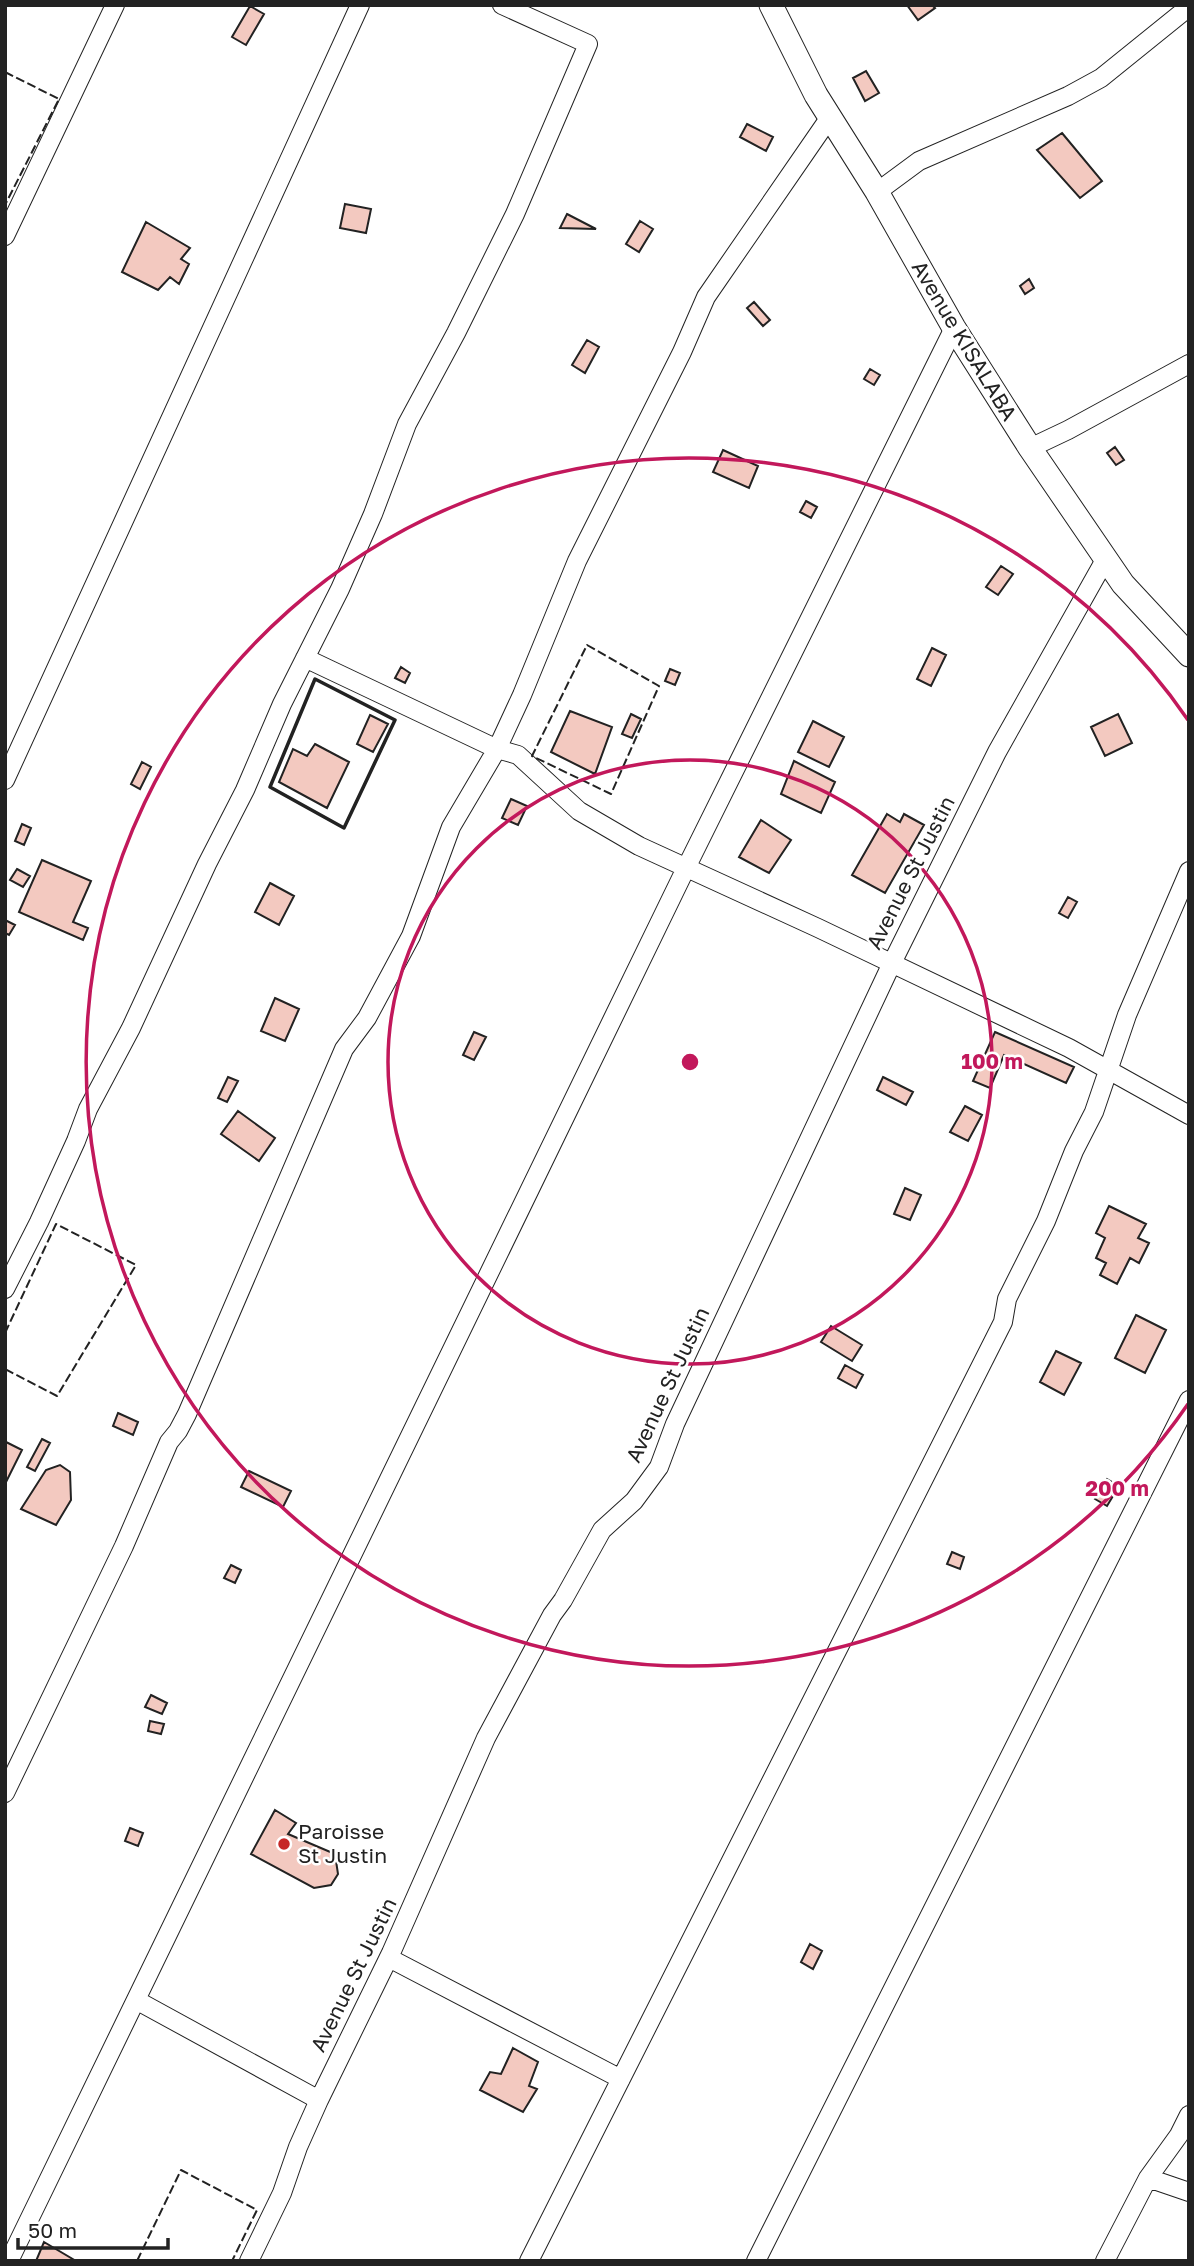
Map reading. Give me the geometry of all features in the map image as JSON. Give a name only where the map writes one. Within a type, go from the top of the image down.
[{"type":"street","points":[[5,236],[115,5]]},
{"type":"street","points":[[5,780],[360,5]]},
{"type":"street","points":[[5,1289],[39,1222],[88,1110],[131,1028],[207,863],[245,790],[282,704],[340,589],[373,514],[407,424],[456,333],[514,214],[588,44],[502,5]]},
{"type":"street","name":"Avenue KISALABA","points":[[772,5],[830,117],[877,192],[954,328],[1030,448],[1123,584],[1174,642],[1189,655]]},
{"type":"street","points":[[877,192],[919,161],[1068,96],[1101,78],[1189,7]]},
{"type":"street","points":[[5,1793],[124,1546],[169,1441],[187,1414],[344,1049],[367,1018],[411,936],[452,827],[497,749],[577,561],[682,352],[706,297],[830,117]]},
{"type":"street","points":[[9,2261],[687,868],[954,328]]},
{"type":"street","points":[[1030,448],[1189,364]]},
{"type":"street","name":"Avenue St Justin","points":[[249,2261],[282,2193],[298,2147],[319,2100],[389,1958],[486,1738],[552,1615],[602,1530],[634,1501],[659,1467],[680,1412],[892,962],[997,752],[1105,560]]},
{"type":"street","points":[[305,658],[497,749],[518,755],[579,811],[639,846],[892,962],[1069,1048],[1189,1115]]},
{"type":"street","points":[[529,2261],[1003,1322],[1007,1299],[1045,1221],[1073,1151],[1094,1112],[1127,1014],[1189,871]]},
{"type":"street","points":[[757,2261],[1189,1400]]},
{"type":"street","points":[[389,1958],[621,2079]]},
{"type":"street","points":[[136,2000],[319,2100]]},
{"type":"street","points":[[1105,2261],[1148,2178],[1179,2135],[1189,2115]]},
{"type":"street","points":[[1148,2178],[1189,2192]]},
{"type":"building","points":[[907,5],[932,5],[935,8],[918,20]]},
{"type":"building","points":[[250,6],[264,14],[246,45],[232,37]]},
{"type":"building","points":[[866,71],[879,93],[865,101],[853,78]]},
{"type":"building","points":[[747,124],[773,137],[766,151],[740,137]]},
{"type":"building","points":[[1062,133],[1102,181],[1080,198],[1037,150]]},
{"type":"building","points":[[345,204],[371,209],[366,233],[340,228]]},
{"type":"building","points":[[567,214],[596,229],[560,228]]},
{"type":"building","points":[[640,221],[653,229],[639,252],[626,244]]},
{"type":"building","points":[[146,222],[190,248],[181,259],[189,264],[179,284],[170,277],[158,290],[122,272]]},
{"type":"building","points":[[1029,279],[1034,288],[1025,294],[1020,286]]},
{"type":"building","points":[[754,302],[770,320],[763,326],[747,308]]},
{"type":"building","points":[[587,340],[599,347],[585,373],[572,365]]},
{"type":"building","points":[[870,369],[880,375],[874,385],[864,379]]},
{"type":"building","points":[[1115,447],[1124,460],[1116,465],[1107,453]]},
{"type":"building","points":[[723,450],[758,466],[749,488],[713,472]]},
{"type":"building","points":[[806,501],[817,507],[811,518],[800,512]]},
{"type":"building","points":[[1001,566],[1013,574],[998,595],[986,587]]},
{"type":"building","points":[[932,648],[946,655],[931,686],[917,679]]},
{"type":"building","points":[[401,667],[410,673],[405,683],[395,678]]},
{"type":"building","points":[[670,669],[680,673],[675,685],[665,681]]},
{"type":"building","points":[[570,711],[612,727],[595,774],[551,752]]},
{"type":"building","points":[[631,714],[641,719],[632,738],[622,734]]},
{"type":"building","points":[[1118,714],[1132,743],[1105,756],[1091,727]]},
{"type":"building","points":[[370,715],[388,724],[373,752],[357,744]]},
{"type":"building","points":[[813,721],[844,737],[829,767],[798,752]]},
{"type":"building","points":[[315,744],[349,762],[327,808],[279,782],[293,749],[307,756]]},
{"type":"building","points":[[794,761],[835,782],[821,813],[781,794]]},
{"type":"building","points":[[142,762],[151,767],[140,789],[131,784]]},
{"type":"building","points":[[511,799],[527,806],[518,825],[502,818]]},
{"type":"building","points":[[887,814],[900,822],[904,814],[924,825],[885,893],[852,875]]},
{"type":"building","points":[[761,820],[791,840],[769,873],[739,857]]},
{"type":"building","points":[[22,824],[31,828],[24,845],[15,841]]},
{"type":"building","points":[[42,860],[91,881],[73,922],[88,928],[83,940],[19,912]]},
{"type":"building","points":[[17,869],[30,876],[23,887],[10,880]]},
{"type":"building","points":[[270,883],[294,896],[279,925],[255,912]]},
{"type":"building","points":[[1068,897],[1077,902],[1068,918],[1059,913]]},
{"type":"building","points":[[5,920],[15,925],[9,935],[5,933]]},
{"type":"building","points":[[275,998],[299,1009],[285,1041],[261,1031]]},
{"type":"building","points":[[474,1032],[486,1037],[474,1060],[463,1055]]},
{"type":"building","points":[[995,1032],[1074,1067],[1066,1083],[1004,1055],[990,1088],[973,1081]]},
{"type":"building","points":[[228,1077],[238,1081],[227,1102],[218,1098]]},
{"type":"building","points":[[883,1077],[913,1092],[906,1105],[877,1090]]},
{"type":"building","points":[[965,1106],[982,1115],[968,1141],[950,1132]]},
{"type":"building","points":[[238,1111],[275,1138],[259,1161],[221,1134]]},
{"type":"building","points":[[905,1188],[921,1195],[910,1220],[894,1214]]},
{"type":"building","points":[[1109,1206],[1146,1224],[1138,1238],[1149,1243],[1139,1263],[1130,1258],[1117,1284],[1100,1275],[1106,1263],[1096,1258],[1105,1238],[1096,1233]]},
{"type":"building","points":[[1136,1315],[1166,1330],[1145,1373],[1115,1358]]},
{"type":"building","points":[[831,1326],[862,1345],[852,1361],[821,1342]]},
{"type":"building","points":[[1056,1351],[1081,1363],[1064,1395],[1040,1382]]},
{"type":"building","points":[[845,1365],[863,1375],[856,1388],[838,1378]]},
{"type":"building","points":[[118,1413],[138,1422],[133,1435],[113,1426]]},
{"type":"building","points":[[42,1439],[50,1443],[35,1471],[27,1467]]},
{"type":"building","points":[[6,1442],[22,1450],[5,1484],[5,1445]]},
{"type":"building","points":[[60,1465],[70,1472],[71,1500],[56,1525],[21,1509],[46,1470]]},
{"type":"building","points":[[249,1471],[291,1491],[283,1507],[241,1487]]},
{"type":"building","points":[[1107,1479],[1119,1486],[1107,1506],[1095,1499]]},
{"type":"building","points":[[952,1552],[964,1557],[960,1569],[947,1564]]},
{"type":"building","points":[[231,1565],[241,1570],[235,1583],[224,1578]]},
{"type":"building","points":[[151,1695],[167,1703],[162,1714],[145,1707]]},
{"type":"building","points":[[150,1721],[164,1724],[161,1734],[148,1731]]},
{"type":"building","name":"Paroisse St Justin","points":[[275,1810],[296,1823],[288,1834],[335,1854],[338,1874],[331,1885],[314,1888],[251,1854]]},
{"type":"building","points":[[130,1828],[143,1833],[138,1846],[125,1841]]},
{"type":"building","points":[[810,1944],[822,1951],[813,1969],[801,1962]]},
{"type":"building","points":[[513,2048],[538,2062],[529,2086],[537,2089],[523,2112],[480,2090],[490,2072],[501,2074]]},
{"type":"building","points":[[44,2242],[76,2261],[36,2261]]},
{"type":"fence","points":[[5,72],[59,99],[5,205]]},
{"type":"fence","points":[[587,645],[659,686],[611,794],[532,756],[587,645]]},
{"type":"fence","points":[[5,1333],[56,1224],[136,1265],[57,1396],[5,1369]]},
{"type":"fence","points":[[137,2261],[181,2170],[257,2210],[232,2261]]},
{"type":"wall","points":[[315,679],[395,720],[344,828],[270,787],[315,679]]},
{"type":"place","name":"Paroisse St Justin","points":[[284,1844]]}]
